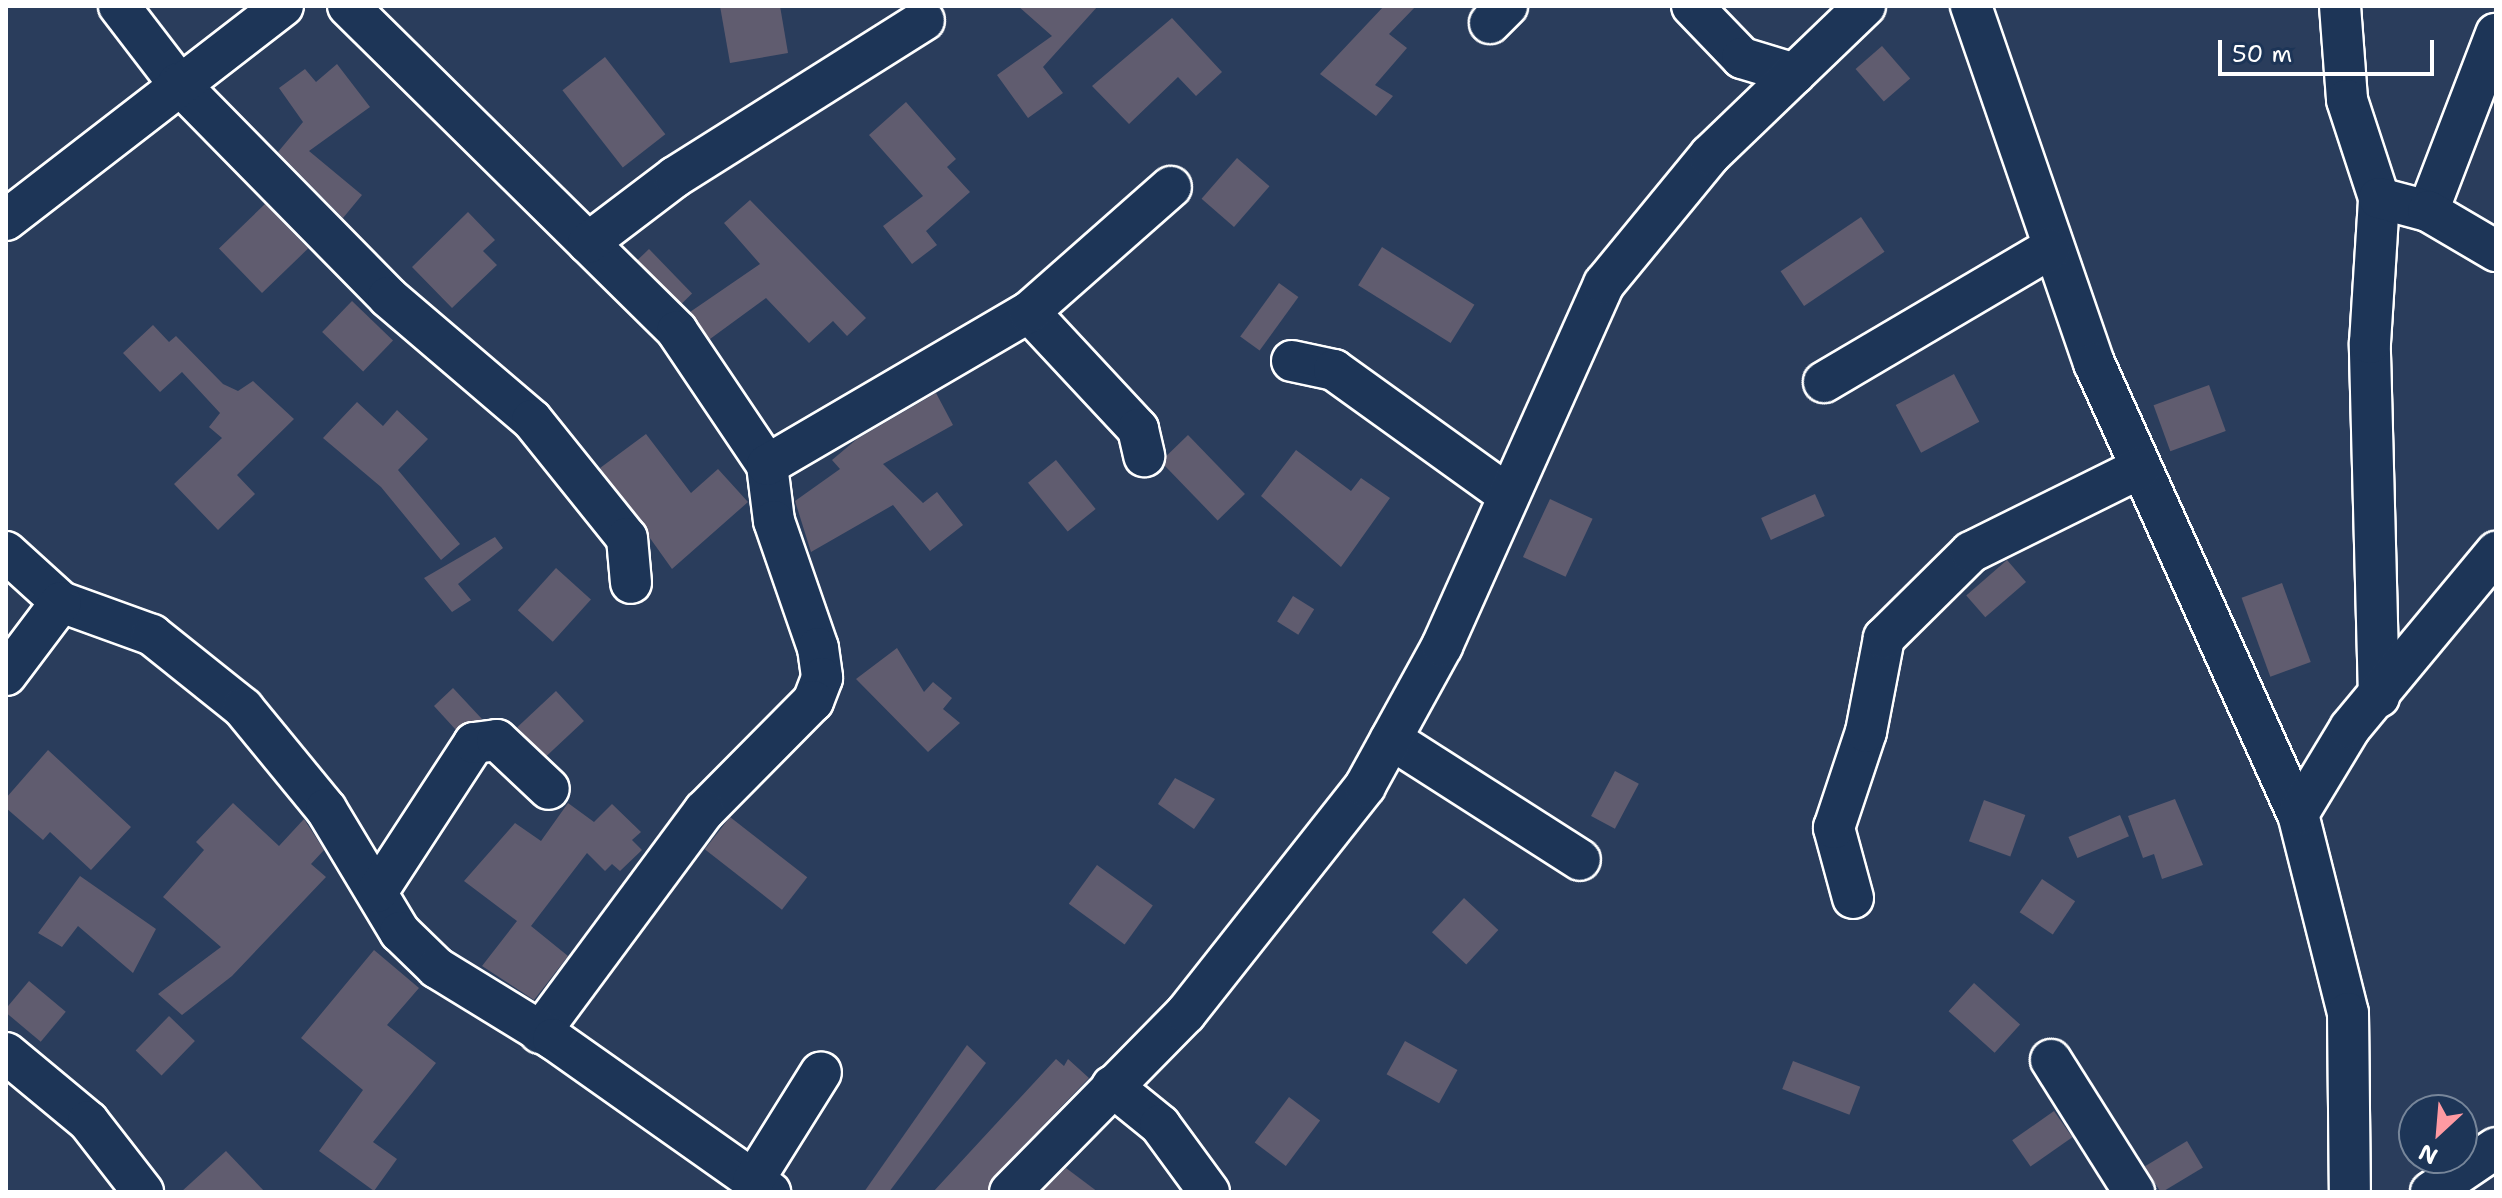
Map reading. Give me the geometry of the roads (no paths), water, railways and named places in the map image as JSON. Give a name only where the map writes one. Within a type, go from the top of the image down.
[{"type":"street","points":[[119,6],[178,83],[423,331],[532,420],[627,538],[631,583]]},
{"type":"street","points":[[6,220],[178,83],[283,6]]},
{"type":"street","points":[[348,6],[677,331],[767,465],[774,521],[822,678],[813,701],[704,811],[540,1033]]},
{"type":"street","points":[[1692,6],[1742,58],[1795,74]]},
{"type":"street","points":[[1010,1192],[1186,1013],[1365,786],[1442,646],[1504,492],[1604,284],[1710,155],[1865,6]]},
{"type":"street","points":[[1971,6],[2050,249],[2140,468],[2298,814],[2348,1013],[2350,1192]]},
{"type":"street","points":[[2340,6],[2347,100],[2379,198],[2370,343],[2379,697]]},
{"type":"street","points":[[588,243],[675,177],[924,20]]},
{"type":"street","points":[[2428,211],[2496,34]]},
{"type":"street","points":[[767,465],[1029,312],[1171,187]]},
{"type":"street","points":[[2379,198],[2428,211],[2496,251]]},
{"type":"street","points":[[1824,382],[2050,249]]},
{"type":"street","points":[[1029,312],[1138,429],[1144,456]]},
{"type":"street","points":[[1292,361],[1334,370],[1504,492]]},
{"type":"street","points":[[1853,898],[1834,828],[1866,732],[1884,638],[1971,552],[2140,468]]},
{"type":"street","points":[[6,552],[61,602],[86,617],[124,620],[213,680],[326,809],[400,932],[437,968],[540,1033],[761,1187],[821,1072]]},
{"type":"street","points":[[2298,814],[2350,728],[2379,697],[2496,552]]},
{"type":"street","points":[[6,675],[61,602]]},
{"type":"street","points":[[1391,739],[1580,860]]},
{"type":"street","points":[[377,892],[474,743],[497,740],[549,789]]},
{"type":"street","points":[[6,1053],[88,1121],[143,1192]]},
{"type":"street","points":[[2051,1060],[2134,1192]]},
{"type":"street","points":[[1112,1086],[1160,1125],[1209,1192]]},
{"type":"street","points":[[2431,1192],[2496,1148]]}]
